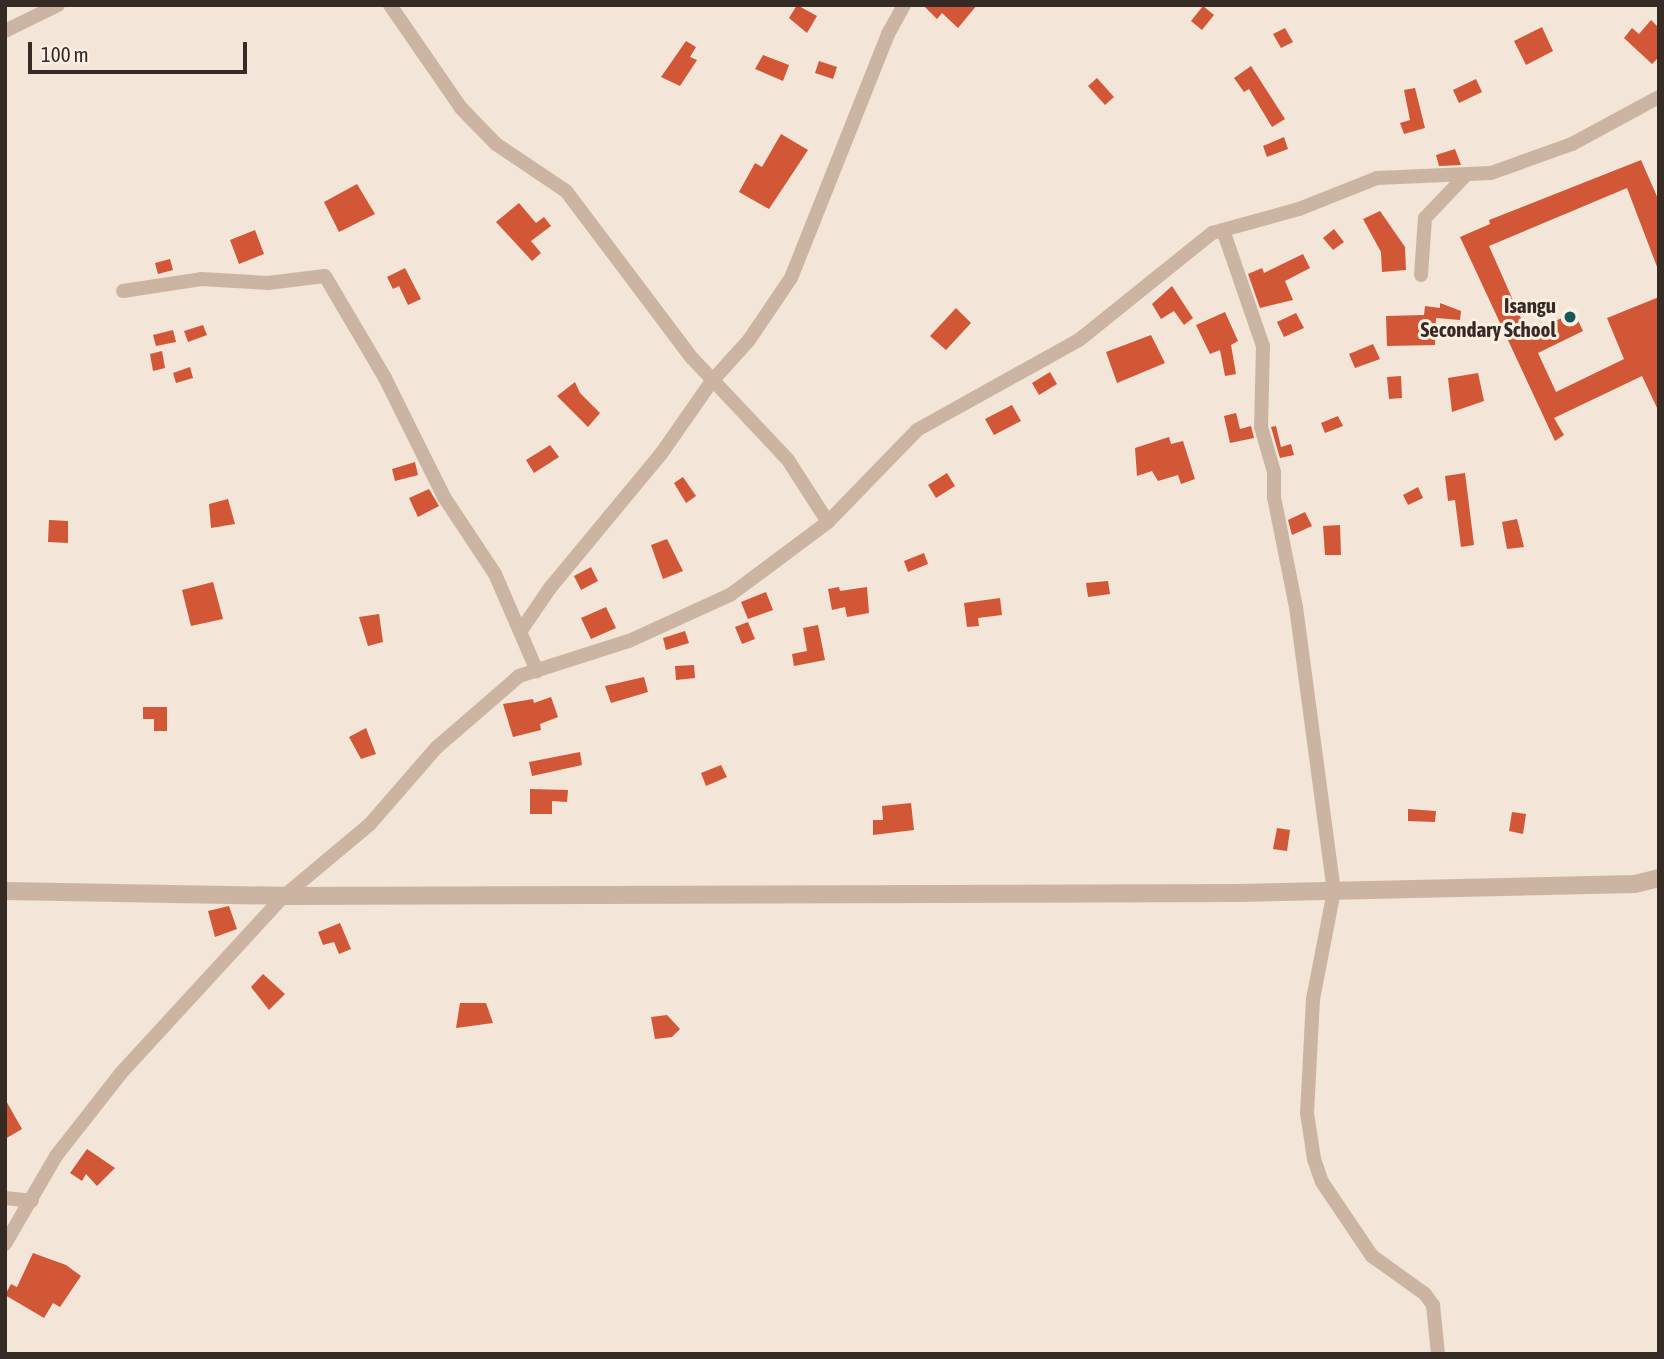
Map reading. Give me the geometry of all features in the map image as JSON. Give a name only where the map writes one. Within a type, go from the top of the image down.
[{"type":"street","points":[[5,31],[58,5]]},
{"type":"street","points":[[390,5],[461,108],[496,144],[566,191],[712,381],[788,460],[828,522]]},
{"type":"street","points":[[522,629],[550,588],[660,454],[712,381],[749,340],[791,278],[888,34],[904,5]]},
{"type":"street","points":[[5,1244],[56,1156],[121,1073],[284,896],[370,824],[436,748],[519,676],[629,641],[730,595],[828,522],[917,430],[1079,341],[1212,233],[1299,209],[1377,178],[1491,173],[1572,144],[1659,97]]},
{"type":"street","points":[[1420,275],[1425,218],[1465,176]]},
{"type":"street","points":[[1223,230],[1263,346],[1261,427],[1274,472],[1274,497],[1296,607],[1334,891],[1313,999],[1307,1113],[1314,1158],[1322,1182],[1372,1256],[1425,1294],[1433,1305],[1438,1354]]},
{"type":"street","points":[[123,291],[201,279],[268,283],[325,276],[385,378],[443,497],[495,574],[522,629],[537,670]]},
{"type":"street","points":[[5,891],[284,896],[1334,891],[1635,884],[1659,878]]},
{"type":"street","points":[[5,1198],[32,1201]]},
{"type":"building","points":[[797,5],[817,16],[807,33],[789,18]]},
{"type":"building","points":[[923,5],[977,5],[958,28],[942,13],[937,19]]},
{"type":"building","points":[[1203,6],[1214,15],[1202,30],[1191,21]]},
{"type":"building","points":[[1651,20],[1659,28],[1659,57],[1652,64],[1624,38],[1632,28],[1639,34]]},
{"type":"building","points":[[1542,27],[1553,51],[1526,65],[1514,41]]},
{"type":"building","points":[[1285,28],[1293,42],[1281,48],[1273,34]]},
{"type":"building","points":[[686,41],[696,47],[690,57],[697,60],[680,86],[661,77]]},
{"type":"building","points":[[763,55],[789,65],[783,81],[755,69]]},
{"type":"building","points":[[819,61],[837,67],[833,79],[815,73]]},
{"type":"building","points":[[1251,66],[1285,119],[1272,127],[1249,89],[1244,92],[1234,78]]},
{"type":"building","points":[[1097,78],[1114,97],[1105,105],[1088,86]]},
{"type":"building","points":[[1476,79],[1482,92],[1459,103],[1453,90]]},
{"type":"building","points":[[1415,88],[1425,128],[1404,134],[1400,123],[1410,120],[1404,90]]},
{"type":"building","points":[[781,134],[808,150],[769,209],[739,192],[755,163],[762,167]]},
{"type":"building","points":[[1284,137],[1288,149],[1267,157],[1263,146]]},
{"type":"building","points":[[1455,149],[1461,165],[1439,166],[1436,155]]},
{"type":"building","points":[[1641,160],[1659,201],[1659,272],[1627,188],[1489,246],[1528,334],[1574,312],[1583,331],[1538,353],[1556,392],[1624,359],[1607,318],[1659,297],[1659,412],[1642,376],[1554,418],[1564,435],[1555,441],[1460,237],[1490,224],[1489,220]]},
{"type":"building","points":[[357,184],[375,214],[339,232],[324,202]]},
{"type":"building","points":[[519,203],[536,223],[544,217],[551,226],[531,241],[541,253],[532,261],[496,222]]},
{"type":"building","points":[[1380,211],[1405,247],[1406,270],[1382,272],[1381,252],[1363,219]]},
{"type":"building","points":[[1334,229],[1344,242],[1333,250],[1323,238]]},
{"type":"building","points":[[255,230],[264,254],[239,264],[230,240]]},
{"type":"building","points":[[1303,254],[1310,268],[1285,281],[1293,300],[1260,308],[1248,274],[1262,268],[1264,273]]},
{"type":"building","points":[[170,259],[173,270],[158,274],[155,263]]},
{"type":"building","points":[[405,268],[421,299],[408,305],[399,286],[393,289],[387,277]]},
{"type":"building","points":[[1172,286],[1193,318],[1184,325],[1174,311],[1161,319],[1152,304]]},
{"type":"building","points":[[1440,303],[1461,311],[1460,320],[1436,318],[1435,345],[1387,346],[1386,316],[1424,315],[1425,306],[1440,308]]},
{"type":"building","points":[[956,308],[971,323],[946,350],[930,336]]},
{"type":"building","points":[[1225,312],[1238,341],[1231,345],[1236,374],[1225,376],[1220,350],[1210,354],[1196,325]]},
{"type":"building","points":[[1296,313],[1304,328],[1284,337],[1277,322]]},
{"type":"building","points":[[203,325],[207,335],[188,342],[184,331]]},
{"type":"building","points":[[173,330],[176,342],[156,346],[153,335]]},
{"type":"building","points":[[1151,335],[1165,363],[1117,383],[1106,352]]},
{"type":"building","points":[[1373,344],[1380,359],[1355,368],[1349,354]]},
{"type":"building","points":[[162,351],[165,368],[153,371],[150,354]]},
{"type":"building","points":[[190,367],[193,378],[176,383],[173,373]]},
{"type":"building","points":[[1050,372],[1057,384],[1039,395],[1032,383]]},
{"type":"building","points":[[1478,373],[1484,401],[1452,412],[1448,378]]},
{"type":"building","points":[[1401,376],[1402,398],[1389,399],[1387,377]]},
{"type":"building","points":[[575,382],[580,393],[600,413],[588,427],[557,396]]},
{"type":"building","points":[[1012,405],[1021,421],[994,435],[985,419]]},
{"type":"building","points":[[1236,413],[1240,429],[1251,426],[1254,438],[1230,443],[1224,416]]},
{"type":"building","points":[[1338,416],[1343,426],[1325,433],[1321,423]]},
{"type":"building","points":[[1276,426],[1281,447],[1291,444],[1294,455],[1280,458],[1271,427]]},
{"type":"building","points":[[1169,437],[1171,444],[1183,441],[1195,479],[1181,484],[1178,475],[1158,481],[1152,471],[1137,476],[1135,448]]},
{"type":"building","points":[[550,445],[559,457],[534,473],[526,460]]},
{"type":"building","points":[[415,462],[418,475],[395,481],[392,469]]},
{"type":"building","points":[[947,473],[955,486],[936,498],[928,485]]},
{"type":"building","points":[[1465,473],[1474,545],[1461,547],[1455,500],[1448,501],[1445,476]]},
{"type":"building","points":[[683,477],[696,496],[686,503],[674,483]]},
{"type":"building","points":[[1418,487],[1423,498],[1408,505],[1403,495]]},
{"type":"building","points":[[429,489],[439,506],[418,517],[409,498]]},
{"type":"building","points":[[228,499],[235,524],[211,528],[209,504]]},
{"type":"building","points":[[1305,512],[1312,526],[1292,535],[1288,520]]},
{"type":"building","points":[[1517,519],[1524,547],[1507,549],[1502,522]]},
{"type":"building","points":[[49,520],[68,521],[68,543],[48,542]]},
{"type":"building","points":[[1340,525],[1341,555],[1325,555],[1323,526]]},
{"type":"building","points":[[667,539],[683,571],[663,579],[651,545]]},
{"type":"building","points":[[924,553],[928,564],[908,572],[904,561]]},
{"type":"building","points":[[591,567],[598,581],[581,590],[574,576]]},
{"type":"building","points":[[1108,581],[1110,594],[1088,597],[1086,583]]},
{"type":"building","points":[[213,582],[223,619],[191,626],[182,590]]},
{"type":"building","points":[[839,587],[840,591],[867,587],[869,613],[847,617],[845,607],[832,610],[828,589]]},
{"type":"building","points":[[766,592],[773,610],[748,619],[741,602]]},
{"type":"building","points":[[1000,598],[1002,615],[978,618],[979,626],[967,627],[964,603]]},
{"type":"building","points":[[606,607],[616,628],[591,639],[581,618]]},
{"type":"building","points":[[379,614],[383,642],[368,646],[359,617]]},
{"type":"building","points":[[748,622],[755,639],[742,644],[735,627]]},
{"type":"building","points":[[818,625],[825,660],[794,666],[792,654],[807,651],[803,628]]},
{"type":"building","points":[[685,631],[689,643],[666,650],[663,638]]},
{"type":"building","points":[[694,665],[695,678],[676,680],[675,666]]},
{"type":"building","points":[[644,677],[648,692],[611,703],[605,686]]},
{"type":"building","points":[[551,697],[558,717],[540,724],[541,730],[513,737],[503,704],[533,699],[534,703]]},
{"type":"building","points":[[143,707],[167,707],[167,731],[154,731],[154,719],[143,719]]},
{"type":"building","points":[[366,728],[376,754],[361,759],[349,737]]},
{"type":"building","points":[[580,752],[582,765],[532,776],[529,762]]},
{"type":"building","points":[[721,765],[727,777],[706,786],[701,773]]},
{"type":"building","points":[[530,789],[568,790],[567,802],[552,801],[552,814],[530,814]]},
{"type":"building","points":[[911,803],[914,830],[873,835],[873,820],[883,820],[882,806]]},
{"type":"building","points":[[1408,809],[1436,811],[1435,822],[1408,821]]},
{"type":"building","points":[[1512,812],[1526,814],[1523,834],[1509,831]]},
{"type":"building","points":[[1277,828],[1290,830],[1287,851],[1273,849]]},
{"type":"building","points":[[229,906],[237,929],[215,937],[208,911]]},
{"type":"building","points":[[340,923],[351,949],[339,954],[334,942],[323,945],[318,932]]},
{"type":"building","points":[[263,974],[285,994],[269,1010],[251,987]]},
{"type":"building","points":[[460,1003],[486,1003],[493,1023],[456,1028]]},
{"type":"building","points":[[667,1015],[680,1029],[672,1037],[655,1039],[651,1017]]},
{"type":"building","points":[[5,1099],[22,1129],[5,1139]]},
{"type":"building","points":[[87,1149],[115,1168],[97,1186],[86,1174],[82,1181],[70,1173]]},
{"type":"building","points":[[33,1253],[66,1265],[81,1276],[60,1307],[53,1303],[44,1318],[5,1295],[11,1284],[17,1287]]},
{"type":"place","name":"Isangu Secondary School","points":[[1570,317]]}]
